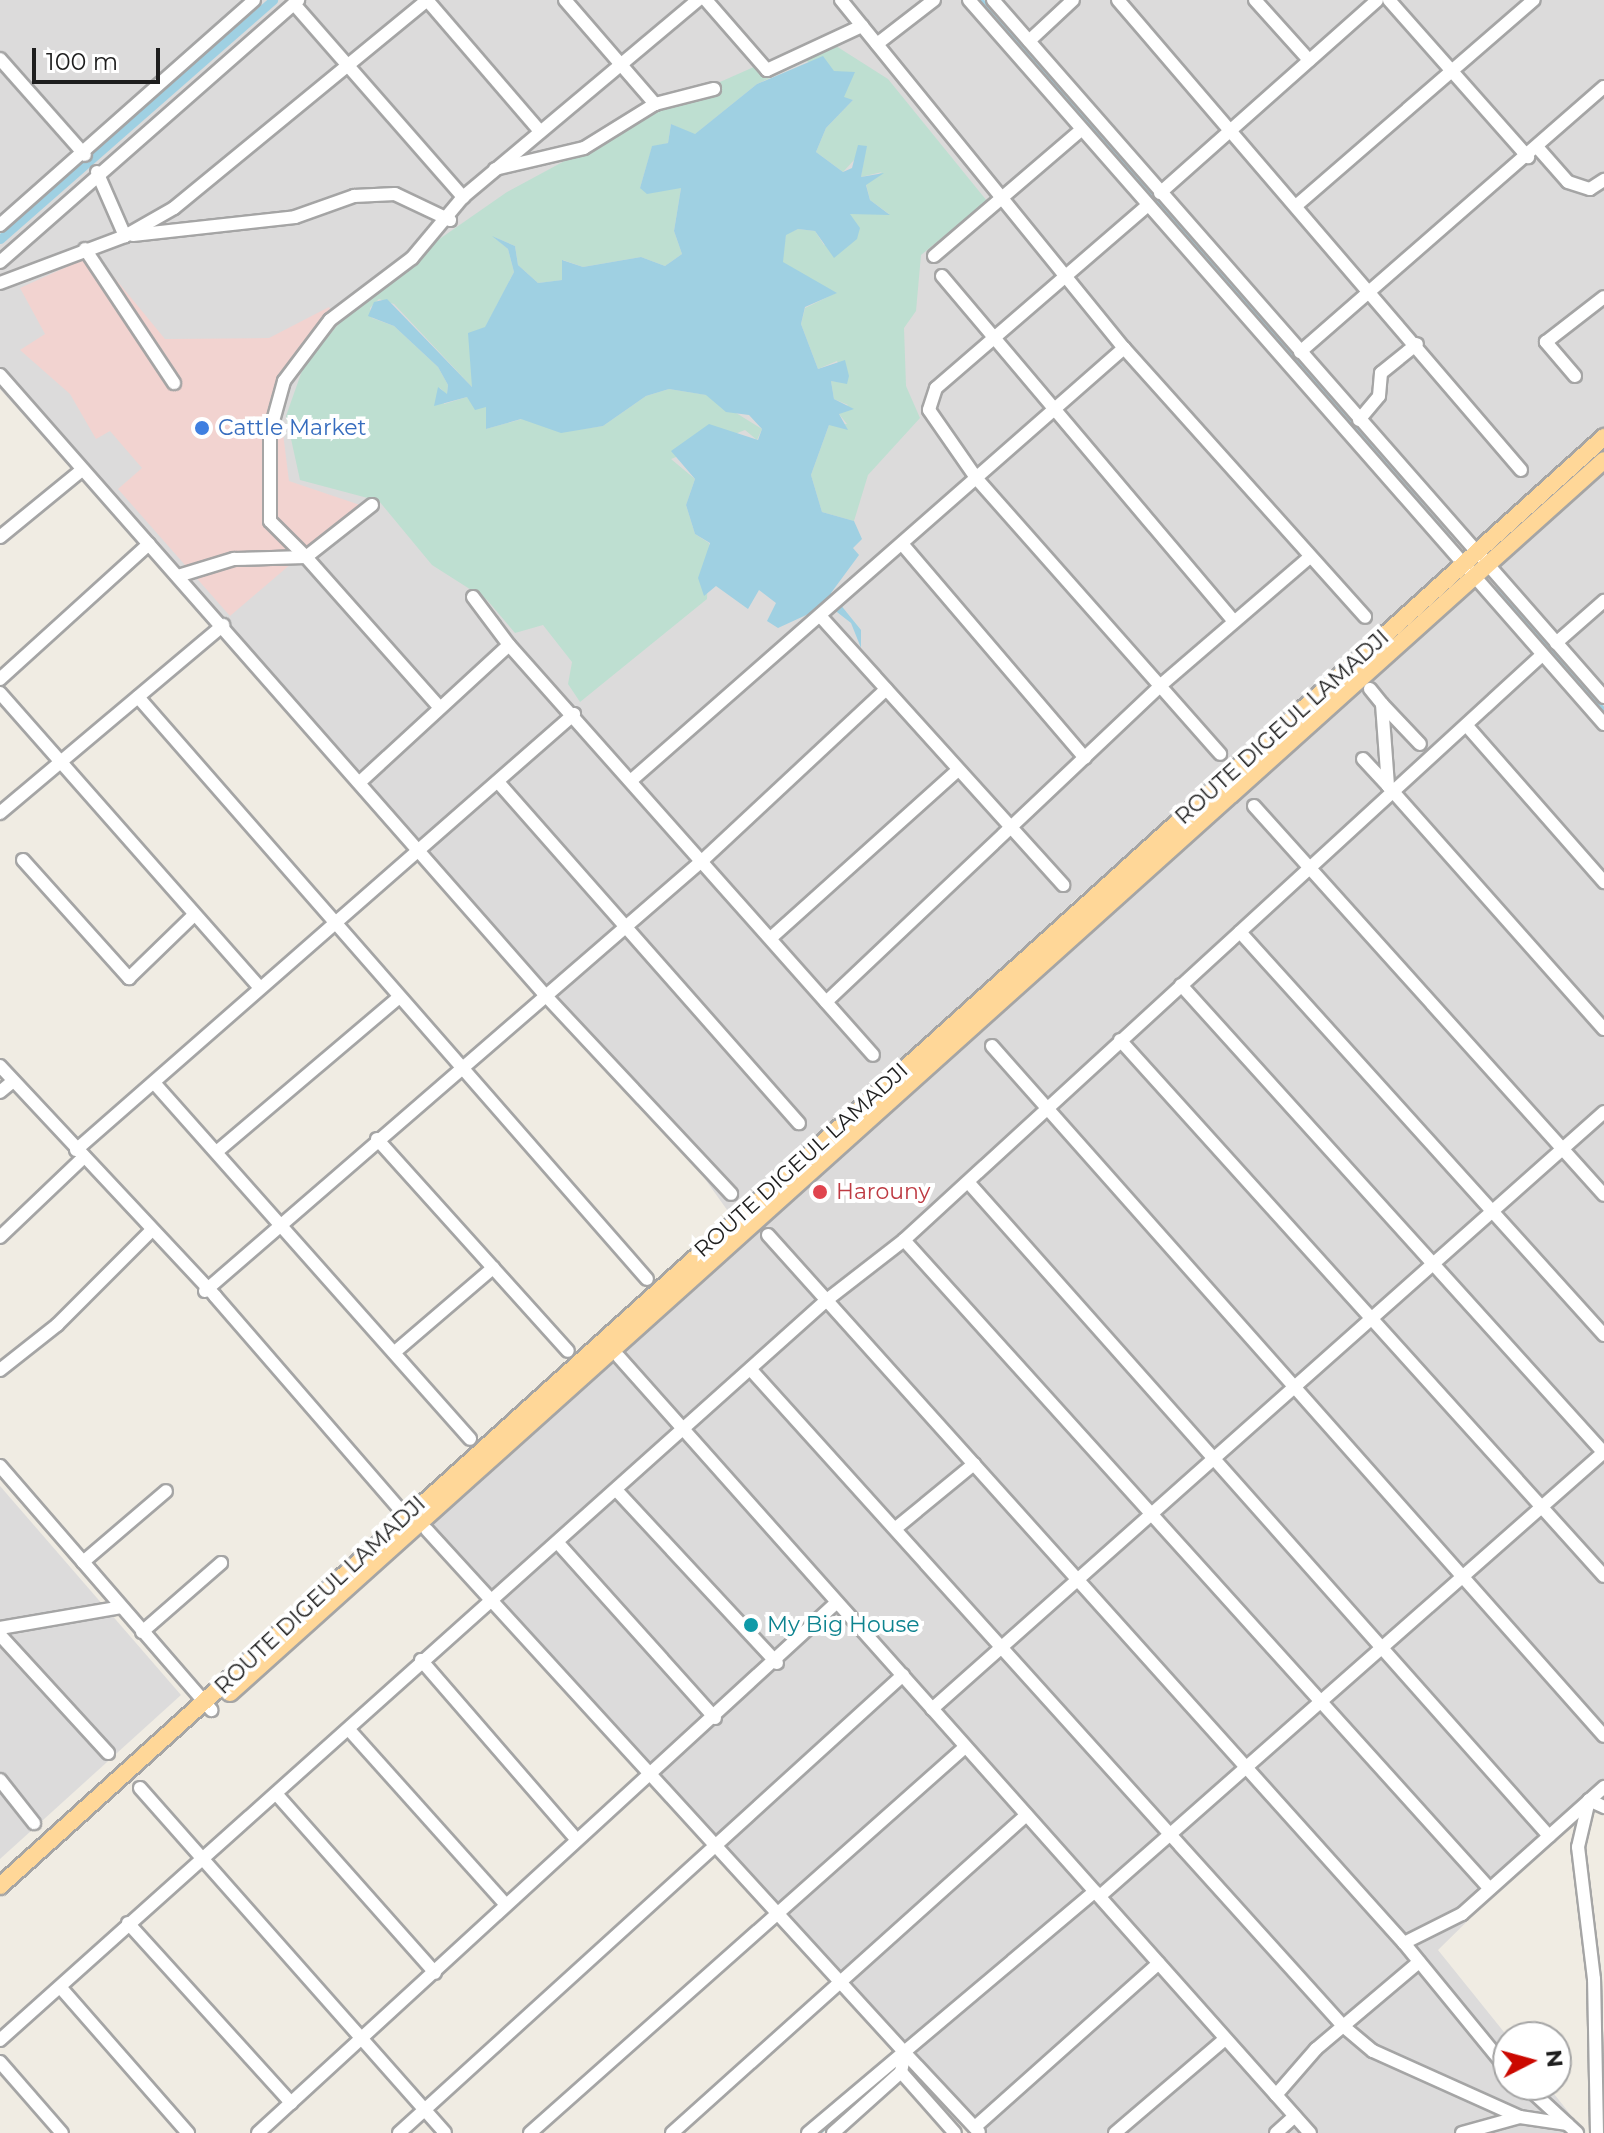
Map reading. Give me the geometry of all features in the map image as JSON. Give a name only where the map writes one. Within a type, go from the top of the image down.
[{"type":"main road","points":[[0,1900],[207,1707],[1474,565],[1604,437]]},
{"type":"main road","points":[[1474,565],[1604,460]]},
{"type":"main road","name":"ROUTE DIGEUL LAMADJI","points":[[0,1886],[207,1707]]},
{"type":"street","points":[[0,206],[5,221],[85,155],[254,0]]},
{"type":"street","points":[[0,283],[125,236],[174,208],[427,0],[538,129]]},
{"type":"street","points":[[565,0],[655,104]]},
{"type":"street","points":[[439,707],[306,557],[270,521],[270,432],[284,381],[330,320],[450,220],[463,197],[538,129],[698,0]]},
{"type":"street","points":[[706,0],[767,70],[780,70],[862,26]]},
{"type":"street","points":[[841,0],[998,200],[1064,273],[1124,348],[1365,617]]},
{"type":"street","points":[[877,44],[934,0]]},
{"type":"street","points":[[969,0],[1148,205],[1474,565],[1556,643],[1604,697]]},
{"type":"street","points":[[993,0],[1359,420],[1542,655],[1604,724]]},
{"type":"street","points":[[1029,41],[1073,0]]},
{"type":"street","points":[[1118,0],[1373,290],[1521,470]]},
{"type":"street","points":[[1255,0],[1309,60]]},
{"type":"street","points":[[1160,193],[1228,127],[1377,0]]},
{"type":"street","points":[[1389,0],[1453,72],[1533,153],[1568,182],[1604,191]]},
{"type":"street","points":[[1297,205],[1534,0]]},
{"type":"street","points":[[0,262],[97,172],[296,2],[463,197]]},
{"type":"street","points":[[0,59],[85,155]]},
{"type":"street","points":[[1300,352],[1373,290],[1447,218],[1533,153],[1604,87]]},
{"type":"street","points":[[493,170],[584,148],[655,104],[714,89]]},
{"type":"street","points":[[934,256],[1081,130]]},
{"type":"street","points":[[97,172],[125,236]]},
{"type":"street","points":[[1590,189],[1604,180]]},
{"type":"street","points":[[125,236],[270,221],[321,202],[395,194],[450,220]]},
{"type":"street","points":[[1148,205],[1064,273],[936,388],[929,410],[977,479],[1220,754]]},
{"type":"street","points":[[85,249],[174,383]]},
{"type":"street","points":[[942,276],[991,339],[1234,621]]},
{"type":"street","points":[[1575,376],[1546,342],[1604,297]]},
{"type":"street","points":[[1359,420],[1379,396],[1381,373],[1417,344]]},
{"type":"street","points":[[634,778],[822,618],[1124,348]]},
{"type":"street","points":[[1,379],[223,625],[546,996],[731,1194]]},
{"type":"street","points":[[0,537],[82,470]]},
{"type":"street","points":[[178,576],[234,559],[306,557],[372,505]]},
{"type":"street","points":[[0,679],[149,544]]},
{"type":"street","points":[[903,545],[1085,758]]},
{"type":"street","points":[[826,1002],[1161,685],[1310,557]]},
{"type":"street","points":[[473,597],[509,645],[634,778],[873,1055]]},
{"type":"street","points":[[1556,643],[1604,601]]},
{"type":"street","points":[[822,618],[1009,829],[1063,885]]},
{"type":"street","points":[[0,813],[223,625]]},
{"type":"street","points":[[360,782],[509,645]]},
{"type":"street","points":[[0,2040],[202,1858],[279,1797],[351,1732],[421,1660],[495,1601],[619,1493],[683,1430],[752,1371],[828,1299],[904,1240],[1046,1107],[1312,868],[1390,789],[1467,726],[1542,655]]},
{"type":"street","points":[[205,1291],[704,859],[886,689]]},
{"type":"street","points":[[1370,689],[1420,744]]},
{"type":"street","points":[[0,693],[259,987]]},
{"type":"street","points":[[138,697],[396,1000],[647,1279]]},
{"type":"street","points":[[1382,704],[1390,789]]},
{"type":"street","points":[[3,1229],[259,987],[423,853],[574,714]]},
{"type":"street","points":[[1467,726],[1604,882]]},
{"type":"street","points":[[1363,759],[1604,1029]]},
{"type":"street","points":[[773,936],[957,771]]},
{"type":"street","points":[[498,782],[628,925],[799,1123]]},
{"type":"street","points":[[1254,806],[1604,1195]]},
{"type":"street","points":[[23,860],[129,978],[194,915]]},
{"type":"street","points":[[1240,932],[1604,1335]]},
{"type":"street","points":[[808,2133],[1173,1833],[1462,1571],[1604,1452],[1181,985]]},
{"type":"street","points":[[220,1149],[396,1000]]},
{"type":"street","points":[[1120,1040],[1604,1576]]},
{"type":"street","points":[[992,1046],[1294,1387],[1462,1571],[1604,1736]]},
{"type":"street","points":[[0,1066],[397,1506]]},
{"type":"street","points":[[0,1092],[13,1081]]},
{"type":"street","points":[[156,1085],[220,1149],[470,1439]]},
{"type":"street","points":[[932,1709],[1604,1112]]},
{"type":"street","points":[[377,1139],[568,1351]]},
{"type":"street","points":[[968,1182],[1549,1836]]},
{"type":"street","points":[[0,1370],[57,1325],[149,1233]]},
{"type":"street","points":[[768,1235],[1404,1943],[1492,2051]]},
{"type":"street","points":[[904,1240],[1489,1888]]},
{"type":"street","points":[[396,1351],[493,1268]]},
{"type":"street","points":[[619,1357],[1310,2133]]},
{"type":"street","points":[[752,1371],[1173,1833],[1343,2026],[1373,2051],[1520,2117],[1572,2128]]},
{"type":"street","points":[[896,1528],[974,1464]]},
{"type":"street","points":[[0,1466],[207,1707]]},
{"type":"street","points":[[83,1562],[166,1491]]},
{"type":"street","points":[[619,1493],[777,1663]]},
{"type":"street","points":[[427,1530],[495,1601],[649,1779],[716,1846],[838,1984],[978,2130],[1159,1963]]},
{"type":"street","points":[[558,1543],[715,1718]]},
{"type":"street","points":[[142,1632],[221,1563]]},
{"type":"street","points":[[258,2133],[435,1973],[575,1838],[649,1779],[777,1663],[836,1603]]},
{"type":"street","points":[[0,1628],[121,1607]]},
{"type":"street","points":[[0,1635],[108,1753]]},
{"type":"street","points":[[421,1660],[575,1838]]},
{"type":"street","points":[[399,2133],[903,1675]]},
{"type":"street","points":[[351,1732],[506,1905]]},
{"type":"street","points":[[530,2133],[965,1747]]},
{"type":"street","points":[[0,1780],[34,1823]]},
{"type":"street","points":[[1404,1943],[1458,1917],[1604,1787]]},
{"type":"street","points":[[140,1788],[445,2133]]},
{"type":"street","points":[[279,1797],[435,1973]]},
{"type":"street","points":[[1589,1800],[1604,1807]]},
{"type":"street","points":[[1589,1800],[1578,1847],[1594,1979],[1597,2133]]},
{"type":"street","points":[[672,2133],[1026,1815]]},
{"type":"street","points":[[128,1923],[291,2103]]},
{"type":"street","points":[[1276,2095],[1343,2026],[1419,1962]]},
{"type":"street","points":[[61,1988],[188,2133]]},
{"type":"street","points":[[1115,2133],[1224,2040]]},
{"type":"street","points":[[833,2133],[901,2072],[905,2053]]},
{"type":"street","points":[[0,2062],[62,2133]]},
{"type":"street","points":[[901,2072],[955,2133]]},
{"type":"street","points":[[1542,2101],[1572,2128]]},
{"type":"street","points":[[1276,2133],[1295,2116]]},
{"type":"street","points":[[1462,2133],[1520,2117]]},
{"type":"shaded area","points":[[0,0],[1604,0],[1604,452],[1077,898],[735,1221],[700,1172],[0,389]]},
{"type":"shaded area","points":[[95,254],[165,339],[269,338],[329,307],[338,321],[303,360],[280,409],[289,481],[360,505],[230,616],[118,489],[142,468],[110,431],[96,439],[70,394],[20,350],[45,334],[20,288]]},
{"type":"shaded area","points":[[1604,468],[1604,1787],[1438,1950],[1495,2021],[1492,2021],[1492,2101],[1560,2101],[1585,2133],[979,2133],[418,1526]]},
{"type":"shaded area","points":[[0,1486],[181,1695],[0,1859]]},
{"type":"green space","points":[[836,46],[888,79],[987,201],[921,255],[916,311],[904,328],[906,386],[920,418],[868,475],[854,521],[822,512],[811,475],[829,425],[847,424],[839,414],[848,405],[834,399],[831,381],[847,383],[837,361],[818,369],[801,324],[805,308],[836,293],[782,263],[786,234],[798,229],[815,231],[824,245],[859,228],[849,214],[889,214],[870,200],[866,184],[882,172],[861,177],[866,147],[843,172],[816,152],[826,128],[853,100],[844,98],[834,71],[806,61],[757,84],[694,135],[671,124],[668,143],[652,147],[640,188],[681,188],[674,231],[682,254],[665,266],[641,257],[583,267],[563,260],[563,280],[538,283],[518,265],[515,246],[494,237],[508,249],[514,272],[485,328],[472,387],[394,304],[379,299],[370,308],[372,318],[394,326],[438,367],[448,385],[447,395],[440,388],[444,404],[467,397],[486,407],[486,429],[522,419],[568,431],[603,426],[646,396],[669,389],[707,395],[762,429],[757,440],[745,430],[671,459],[695,479],[686,505],[695,534],[709,543],[707,599],[580,702],[568,684],[572,662],[543,625],[515,633],[487,600],[432,565],[379,501],[300,480],[286,416],[304,365],[369,288],[507,192],[668,105],[765,62],[779,68]]},
{"type":"water","points":[[823,56],[834,71],[855,72],[844,97],[853,100],[826,128],[816,152],[843,172],[852,168],[858,145],[867,146],[861,177],[884,173],[866,185],[870,200],[890,215],[850,214],[860,228],[857,239],[834,258],[815,231],[798,229],[786,235],[783,262],[837,293],[805,307],[801,324],[818,369],[845,360],[849,376],[847,384],[831,381],[834,399],[854,409],[839,414],[848,430],[829,425],[811,475],[822,512],[854,521],[862,539],[853,548],[859,555],[831,593],[861,630],[861,648],[851,623],[828,605],[778,628],[767,621],[776,603],[759,590],[748,609],[716,586],[704,596],[698,578],[710,543],[695,534],[686,505],[695,479],[671,451],[709,424],[758,440],[762,429],[749,415],[726,412],[706,395],[669,389],[646,396],[603,426],[561,433],[521,419],[486,429],[486,407],[475,410],[467,397],[434,406],[438,387],[447,394],[448,385],[438,367],[394,326],[368,316],[374,302],[387,299],[472,387],[468,333],[485,327],[514,272],[508,249],[492,236],[515,246],[518,265],[538,283],[562,280],[562,260],[583,267],[641,257],[665,266],[682,254],[674,231],[681,188],[647,194],[640,188],[652,146],[668,143],[671,124],[695,134],[757,84]]},
{"type":"waterway","points":[[0,239],[273,0]]},
{"type":"waterway","points":[[982,0],[1454,542]]},
{"type":"waterway","points":[[1495,588],[1604,709]]},
{"type":"waterway","points":[[819,2133],[843,2111]]},
{"type":"place","name":"Cattle Market","points":[[202,428]]},
{"type":"place","name":"Harouny","points":[[820,1192]]},
{"type":"place","name":"My Big House","points":[[751,1625]]}]
